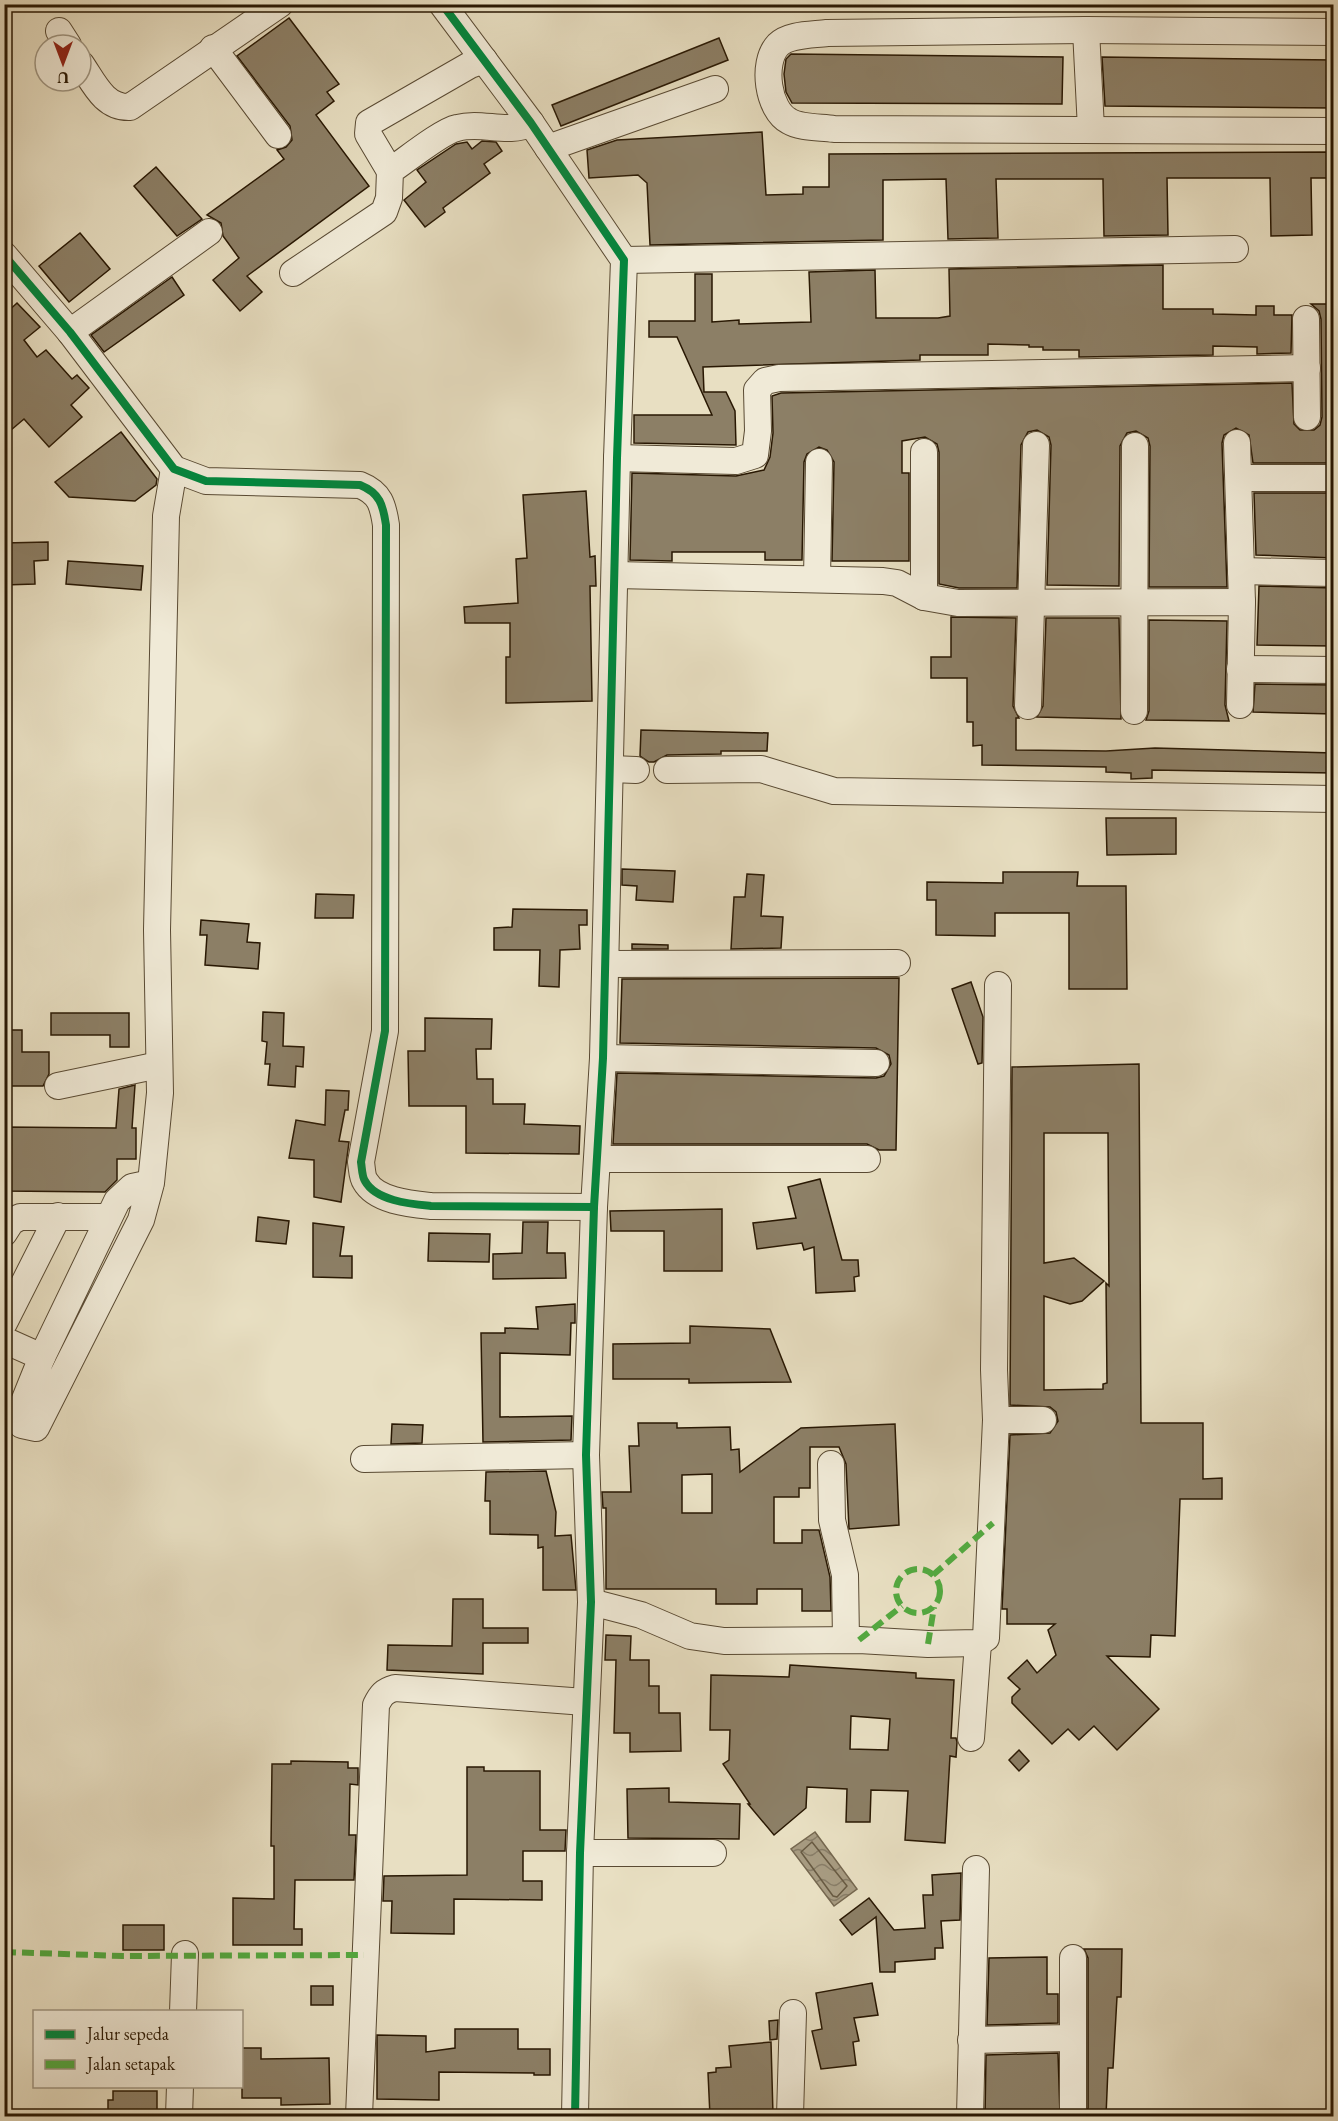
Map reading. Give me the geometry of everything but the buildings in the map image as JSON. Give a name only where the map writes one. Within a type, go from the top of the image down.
[{"type":"street","points":[[93,81],[106,100],[118,108],[130,107],[280,4]]},
{"type":"street","points":[[442,4],[531,123],[624,260],[617,458],[606,964],[594,1208],[586,1455],[591,1602],[580,1853],[575,2116]]},
{"type":"street","points":[[1086,30],[1091,129]]},
{"type":"street","points":[[1334,32],[1086,30],[827,33],[788,39],[777,46],[771,57],[769,82],[777,111],[789,122],[834,129],[1334,131]]},
{"type":"street","points":[[213,48],[278,135]]},
{"type":"street","points":[[293,273],[384,212],[389,198],[390,171],[368,134],[369,123],[470,65],[484,60]]},
{"type":"street","points":[[548,148],[715,89]]},
{"type":"street","points":[[390,171],[456,128],[481,126],[517,130],[531,123]]},
{"type":"street","points":[[70,332],[209,232]]},
{"type":"street","points":[[624,260],[1235,249]]},
{"type":"street","points":[[4,255],[70,332],[174,469],[206,481],[360,485],[374,491],[383,505],[386,525],[385,1030],[361,1162],[364,1181],[374,1191],[405,1203],[422,1205],[594,1208]]},
{"type":"street","points":[[1306,319],[1307,417]]},
{"type":"street","points":[[617,458],[736,461],[755,455],[759,430],[757,390],[765,381],[779,378],[1307,368]]},
{"type":"street","points":[[1237,443],[1240,478],[1242,602],[1240,705]]},
{"type":"street","points":[[1028,706],[1036,445]]},
{"type":"street","points":[[1134,711],[1135,446]]},
{"type":"street","points":[[924,452],[924,597]]},
{"type":"street","points":[[817,579],[819,462]]},
{"type":"street","points":[[151,1183],[124,1191],[108,1217],[42,1357],[20,1414],[22,1425],[36,1428],[141,1220],[151,1183],[160,1093],[157,930],[165,540],[166,516],[174,469]]},
{"type":"street","points":[[1240,478],[1334,478]]},
{"type":"street","points":[[1241,571],[1334,573]]},
{"type":"street","points":[[615,574],[897,583],[924,597],[958,603],[1242,602]]},
{"type":"street","points":[[1240,669],[1334,670]]},
{"type":"street","points":[[611,770],[636,770]]},
{"type":"street","points":[[667,770],[761,770],[834,791],[1334,799]]},
{"type":"street","points":[[606,964],[897,963]]},
{"type":"street","points":[[591,1602],[641,1615],[690,1636],[724,1641],[846,1640],[928,1644],[978,1643],[986,1638],[996,1420],[998,985]]},
{"type":"street","points":[[603,1058],[876,1063]]},
{"type":"street","points":[[58,1086],[159,1065]]},
{"type":"street","points":[[598,1159],[867,1159]]},
{"type":"street","points":[[4,1323],[58,1216]]},
{"type":"street","points":[[4,1233],[11,1222],[20,1217],[108,1217]]},
{"type":"street","points":[[4,1340],[42,1357]]},
{"type":"street","points":[[996,1420],[1043,1420]]},
{"type":"street","points":[[364,1459],[586,1455]]},
{"type":"street","points":[[831,1464],[832,1520],[845,1575],[846,1640]]},
{"type":"street","points":[[971,1738],[978,1643]]},
{"type":"street","points":[[359,2116],[375,1729],[379,1700],[384,1691],[395,1688],[585,1702]]},
{"type":"street","points":[[580,1853],[713,1853]]},
{"type":"street","points":[[970,2116],[976,1869]]},
{"type":"street","points":[[183,2010],[185,1954]]},
{"type":"street","points":[[1073,1958],[1073,2108]]},
{"type":"street","points":[[790,2116],[793,2013]]},
{"type":"street","points":[[971,2040],[1072,2038]]},
{"type":"street","points":[[179,2116],[180,2088]]},
{"type":"water","points":[[815,1832],[857,1889],[834,1906],[791,1849]]},
{"type":"marked path","points":[[933,1575],[993,1523]]},
{"type":"marked path","points":[[918,1569],[934,1575],[940,1591],[934,1607],[918,1613],[902,1607],[896,1591],[902,1575],[918,1569]]},
{"type":"marked path","points":[[859,1640],[902,1606]]},
{"type":"marked path","points":[[928,1644],[934,1607]]},
{"type":"marked path","points":[[4,1952],[123,1956],[364,1955]]},
{"type":"cycle path","points":[[442,4],[531,123],[624,260],[603,1058],[594,1207],[586,1455],[591,1602],[580,1853],[575,2116]]},
{"type":"cycle path","points":[[4,255],[70,332],[174,469],[206,481],[360,485],[367,488],[379,500],[386,525],[385,1031],[361,1162],[363,1177],[370,1188],[377,1193],[414,1204],[594,1207]]}]
